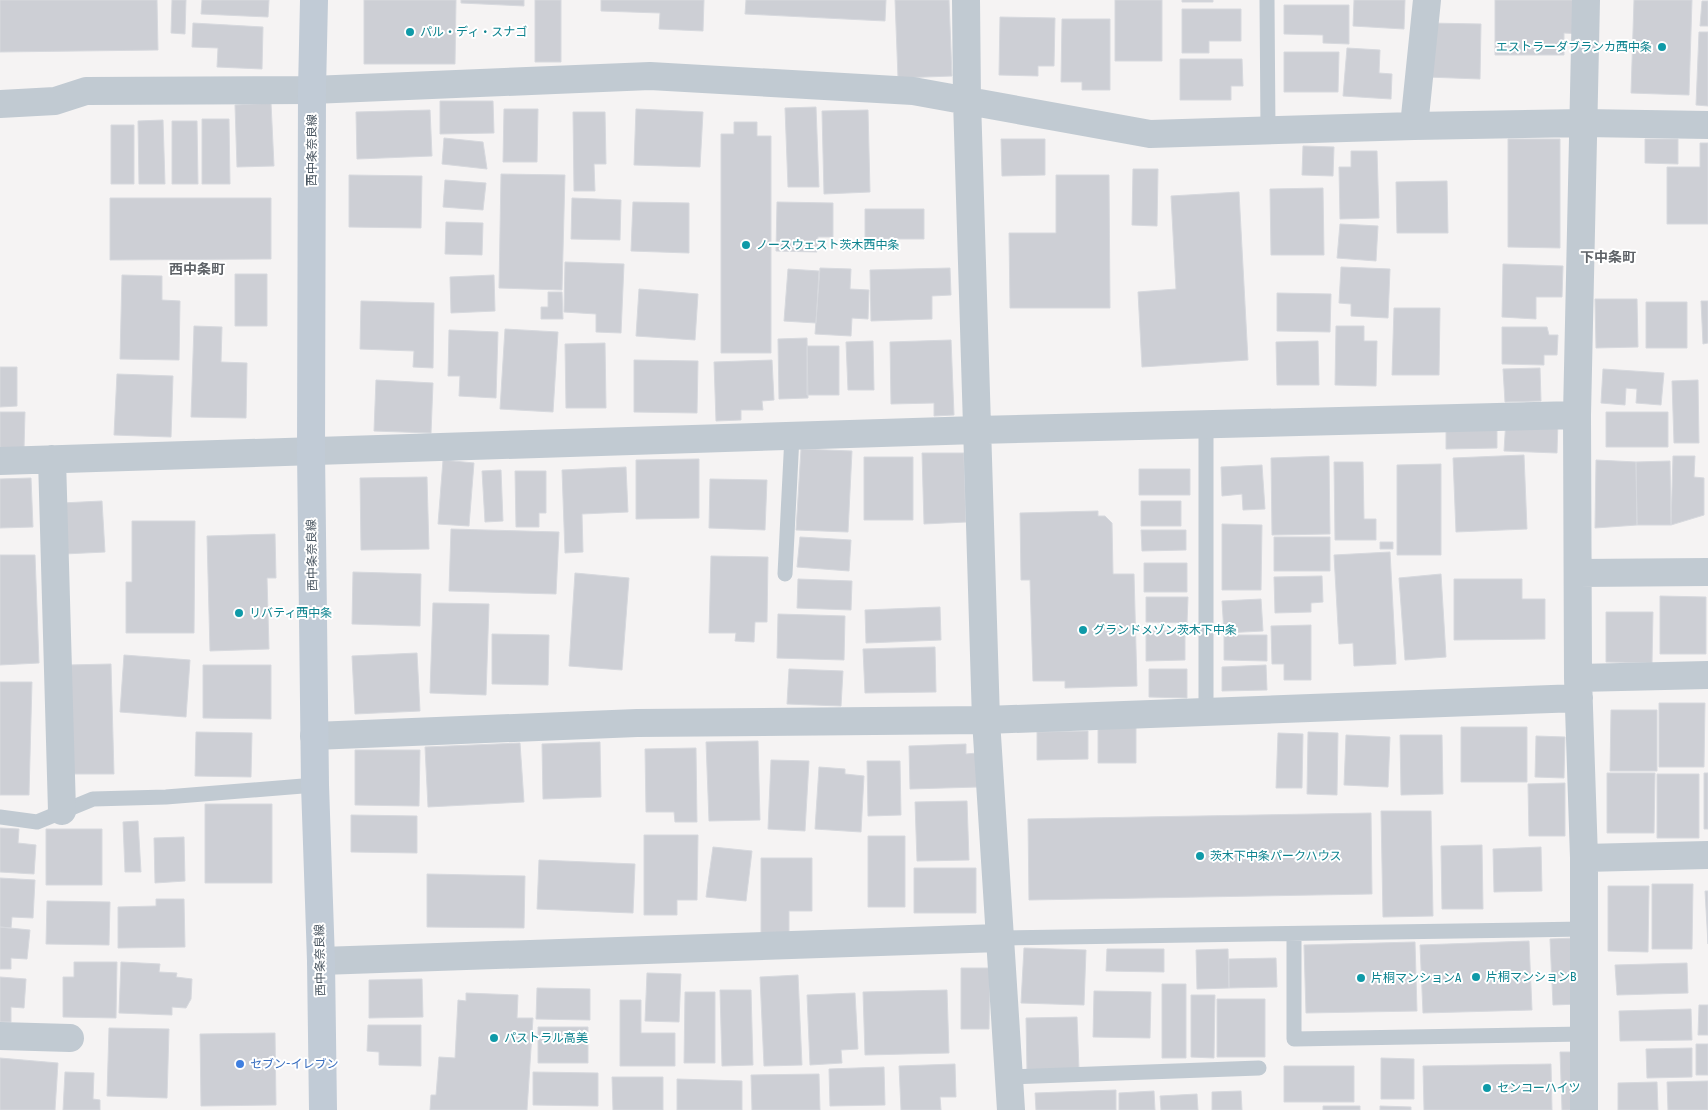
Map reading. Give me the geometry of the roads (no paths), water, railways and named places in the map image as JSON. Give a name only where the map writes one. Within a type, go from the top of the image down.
[{"type":"street","name":"西中条奈良線","points":[[314,0],[311,451],[314,736],[321,961],[323,1110]]},
{"type":"street","points":[[966,0],[967,100],[986,720],[1011,1110]]},
{"type":"street","points":[[1414,126],[1427,0]]},
{"type":"street","points":[[1584,1110],[1584,858],[1579,688],[1577,415],[1586,0]]},
{"type":"street","points":[[0,104],[55,101],[86,91],[312,90],[650,76],[913,91],[1150,134],[1584,123],[1708,125]]},
{"type":"street","points":[[0,461],[977,430],[1577,415]]},
{"type":"street","points":[[52,459],[62,812]]},
{"type":"street","points":[[1578,573],[1708,572]]},
{"type":"street","points":[[314,736],[637,723],[986,720],[1206,712],[1579,688],[1708,674]]},
{"type":"street","points":[[1584,858],[1708,854]]},
{"type":"street","points":[[321,961],[999,938]]},
{"type":"street","points":[[0,1036],[70,1038]]},
{"type":"lane","points":[[1267,0],[1268,130]]},
{"type":"lane","points":[[1206,424],[1206,712]]},
{"type":"lane","points":[[785,574],[792,436]]},
{"type":"lane","points":[[0,817],[38,822],[94,799],[166,797],[315,785]]},
{"type":"lane","points":[[999,938],[1583,929]]},
{"type":"lane","points":[[1294,934],[1294,1039],[1584,1034]]},
{"type":"lane","points":[[1009,1077],[1259,1068]]},
{"type":"place","name":"パル・ディ・スナゴ","points":[[410,32]]},
{"type":"place","name":"エストラーダブランカ西中条","points":[[1662,47]]},
{"type":"place","name":"ノースウェスト茨木西中条","points":[[746,245]]},
{"type":"place","name":"リバティ西中条","points":[[239,613]]},
{"type":"place","name":"グランドメゾン茨木下中条","points":[[1083,630]]},
{"type":"place","name":"茨木下中条パークハウス","points":[[1200,856]]},
{"type":"place","name":"片桐マンションB","points":[[1476,977]]},
{"type":"place","name":"片桐マンションA","points":[[1361,978]]},
{"type":"place","name":"パストラル高美","points":[[494,1038]]},
{"type":"place","name":"セブン-イレブン","points":[[240,1064]]},
{"type":"place","name":"センコーハイツ","points":[[1487,1088]]},
{"type":"district","name":"下中条町","points":[[1608,257]]},
{"type":"district","name":"西中条町","points":[[197,269]]}]
